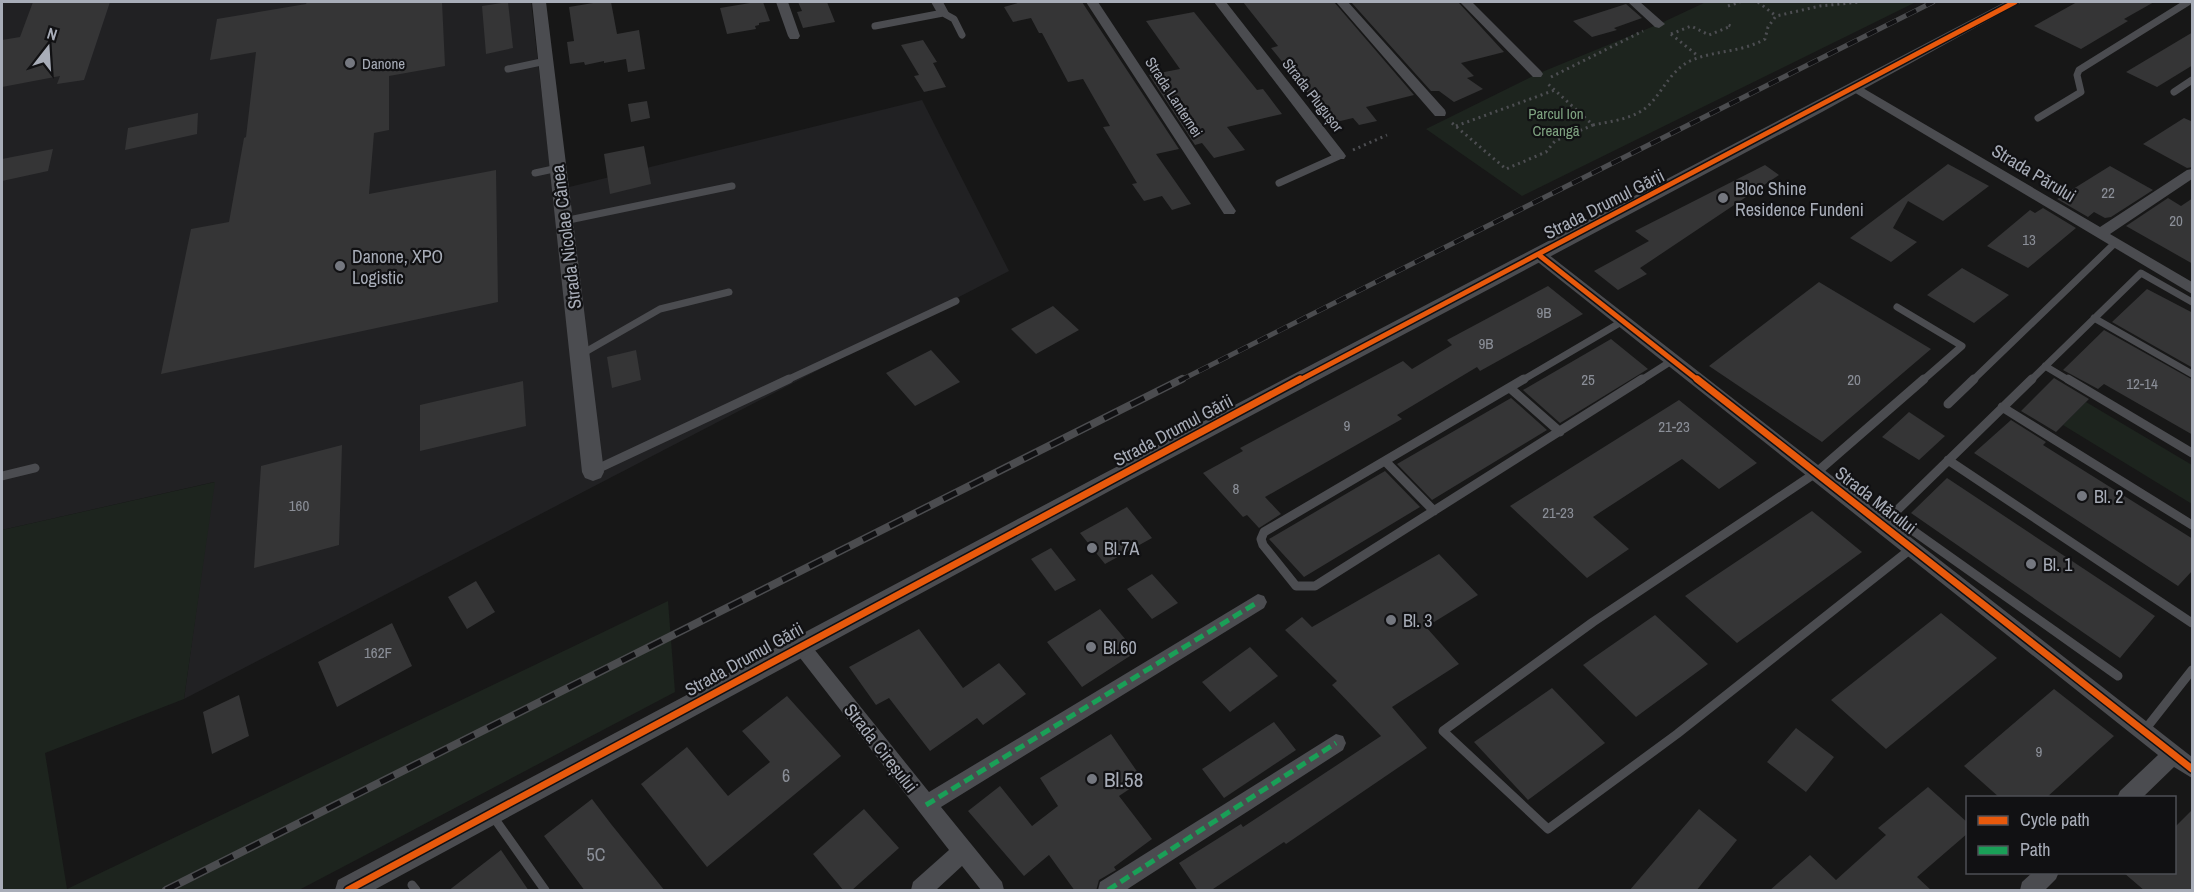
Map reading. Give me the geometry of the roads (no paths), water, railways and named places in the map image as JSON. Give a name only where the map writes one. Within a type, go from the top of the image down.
[{"type":"street","name":"Strada Nicolae Cânea","points":[[539,2],[593,472]]},
{"type":"street","points":[[782,2],[794,36]]},
{"type":"street","name":"Strada Lanternei","points":[[1092,2],[1229,211]]},
{"type":"street","name":"Strada Plugușor","points":[[1220,2],[1339,156]]},
{"type":"street","points":[[1342,2],[1440,113]]},
{"type":"street","points":[[1466,2],[1538,74]]},
{"type":"street","points":[[1634,2],[1659,24]]},
{"type":"street","name":"Strada Drumul Gării","points":[[348,891],[800,645],[2015,2]]},
{"type":"street","name":"Strada Părului","points":[[1856,88],[2101,233],[2145,268],[2193,289]]},
{"type":"street","points":[[2101,233],[2193,173]]},
{"type":"street","name":"Strada Mărului","points":[[1539,255],[1817,472],[1887,520],[1912,548],[2193,769]]},
{"type":"street","points":[[926,805],[1258,602]]},
{"type":"street","name":"Strada Cireșului","points":[[800,645],[994,891]]},
{"type":"street","points":[[1108,891],[1336,743]]},
{"type":"street","points":[[2129,796],[2173,754]]},
{"type":"street","points":[[921,891],[963,851]]},
{"type":"street","points":[[2030,891],[2048,874]]},
{"type":"lane","points":[[2038,118],[2081,92],[2077,75],[2079,70],[2188,2]]},
{"type":"lane","points":[[875,26],[940,7],[954,19],[962,35]]},
{"type":"lane","points":[[508,69],[546,61]]},
{"type":"lane","points":[[2174,92],[2193,80]]},
{"type":"lane","name":"Strada Plugușor","points":[[1279,183],[1339,156]]},
{"type":"lane","points":[[535,172],[558,168]]},
{"type":"lane","points":[[564,221],[732,186]]},
{"type":"lane","points":[[1948,404],[2115,243]]},
{"type":"lane","points":[[2118,676],[1887,520],[2145,268],[2193,302]]},
{"type":"lane","points":[[580,355],[660,309],[729,292]]},
{"type":"lane","points":[[593,472],[956,301]]},
{"type":"lane","points":[[1897,307],[1962,346],[1817,472],[1593,622],[1443,731],[1548,829],[1677,734],[1912,548]]},
{"type":"lane","points":[[2094,318],[2193,374]]},
{"type":"lane","points":[[1623,321],[1264,532],[1261,539],[1263,545],[1296,586],[1315,586],[1673,360]]},
{"type":"lane","points":[[2045,366],[2193,453]]},
{"type":"lane","points":[[1510,388],[1560,432]]},
{"type":"lane","points":[[2002,407],[2193,525]]},
{"type":"lane","points":[[1948,460],[2193,623]]},
{"type":"lane","points":[[1384,461],[1434,511]]},
{"type":"lane","points":[[2,476],[35,468]]},
{"type":"lane","points":[[2144,730],[2193,670]]},
{"type":"lane","points":[[491,813],[545,891]]},
{"type":"railway","points":[[1179,381],[1933,2]]},
{"type":"railway","points":[[166,890],[1182,379]]},
{"type":"place","name":"Danone","points":[[350,63]]},
{"type":"place","name":"Bloc Shine Residence Fundeni","points":[[1723,198]]},
{"type":"place","name":"Danone, XPO Logistic","points":[[340,266]]},
{"type":"place","name":"Bl. 2","points":[[2082,496]]},
{"type":"place","name":"Bl.7A","points":[[1092,548]]},
{"type":"place","name":"Bl. 1","points":[[2031,564]]},
{"type":"place","name":"Bl. 3","points":[[1391,620]]},
{"type":"place","name":"Bl.60","points":[[1091,647]]},
{"type":"place","name":"Bl.58","points":[[1092,779]]},
{"type":"park label","name":"Parcul Ion Creangă","points":[[1556,122]]}]
